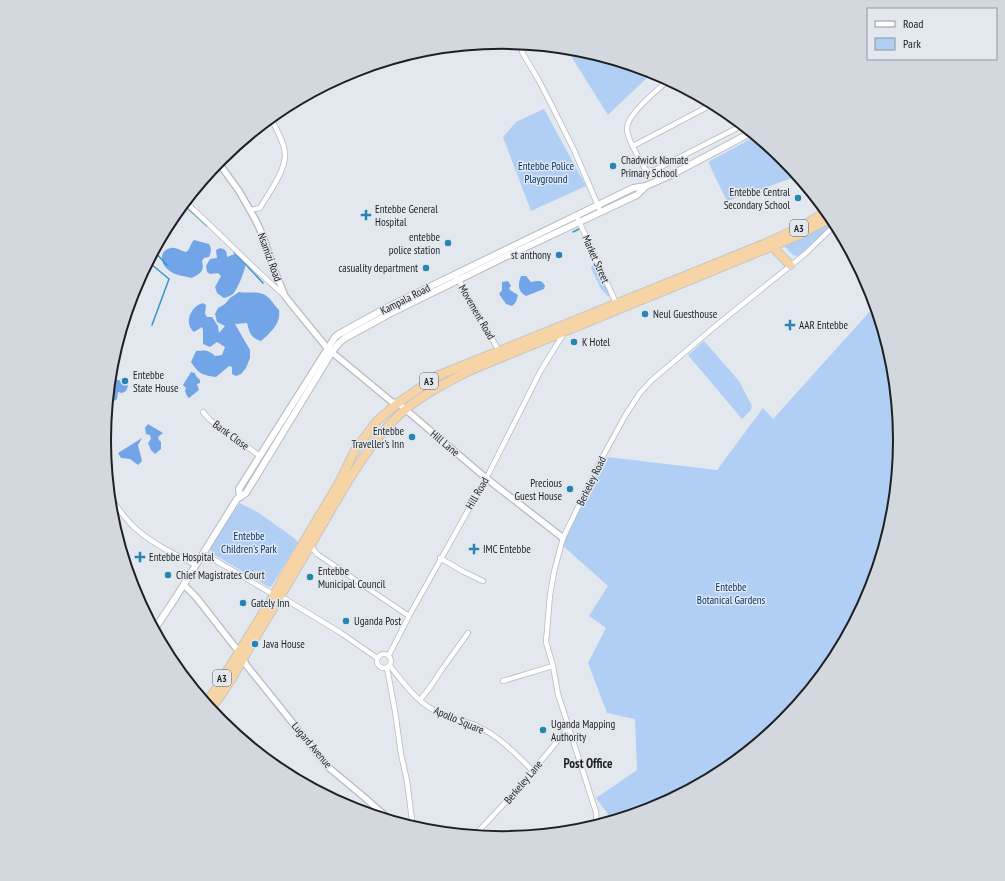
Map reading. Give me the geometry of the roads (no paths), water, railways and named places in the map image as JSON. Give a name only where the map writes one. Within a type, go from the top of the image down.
[{"type":"highway","name":"A3","points":[[214,705],[222,694],[241,656],[277,596],[363,458],[390,424],[405,409],[440,386],[471,370],[565,332],[771,244],[822,214]]},
{"type":"highway","name":"A3","points":[[277,596],[289,566],[340,481],[355,450],[378,421],[398,403],[437,376],[616,304],[771,244],[799,235],[826,220]]},
{"type":"highway","points":[[771,244],[790,265]]},
{"type":"highway","name":"A3","points":[[209,700],[241,656]]},
{"type":"main road","name":"Kampala Road","points":[[390,310],[456,274],[576,215],[633,188],[646,186],[671,175],[747,135]]},
{"type":"main road","name":"Kampala Road","points":[[157,625],[240,497],[246,493],[330,350],[335,338],[339,334],[580,223],[637,195],[646,186]]},
{"type":"main road","name":"Kampala Road","points":[[240,497],[239,489],[330,350]]},
{"type":"street","points":[[522,50],[522,52],[556,112],[602,212]]},
{"type":"street","points":[[665,84],[630,119],[627,130],[628,136],[645,169],[651,172],[737,127]]},
{"type":"street","points":[[633,146],[707,107]]},
{"type":"street","points":[[250,210],[260,208],[280,174],[284,163],[285,156],[283,145],[273,123]]},
{"type":"street","name":"Nsamizi Road","points":[[222,168],[239,191],[263,236],[273,268],[285,296],[330,350]]},
{"type":"street","points":[[189,206],[285,296]]},
{"type":"street","name":"Market Street","points":[[576,215],[616,304]]},
{"type":"street","name":"Berkeley Road","points":[[597,820],[596,812],[558,694],[553,666],[546,642],[550,595],[554,572],[563,538],[604,454],[625,416],[640,393],[652,380],[718,324],[805,254],[832,229]]},
{"type":"street","name":"Movement Road","points":[[456,274],[499,351]]},
{"type":"street","name":"Hill Road","points":[[389,655],[440,558],[486,478],[534,384],[565,332]]},
{"type":"street","name":"Hill Lane","points":[[330,350],[392,402],[398,403],[486,478],[563,538]]},
{"type":"street","name":"Bank Close","points":[[204,412],[210,420],[260,456]]},
{"type":"street","points":[[117,506],[128,520],[143,534],[196,565]]},
{"type":"street","points":[[310,545],[317,554],[409,616]]},
{"type":"street","points":[[203,553],[341,633],[377,658]]},
{"type":"street","points":[[440,558],[483,581]]},
{"type":"street","name":"Lugard Avenue","points":[[184,585],[196,597],[328,767],[381,812]]},
{"type":"street","points":[[420,700],[468,633]]},
{"type":"street","points":[[377,658],[383,653],[389,655],[391,660],[388,667],[412,821]]},
{"type":"street","points":[[377,658],[376,661],[378,665],[383,668],[388,667]]},
{"type":"street","points":[[503,681],[553,666]]},
{"type":"street","name":"Apollo Square","points":[[388,667],[415,696],[434,711],[476,725],[497,738],[533,771]]},
{"type":"street","name":"Berkeley Lane","points":[[479,831],[517,790],[569,727]]},
{"type":"waterway","points":[[188,208],[207,226]]},
{"type":"waterway","points":[[573,232],[579,229]]},
{"type":"waterway","points":[[234,252],[263,283]]},
{"type":"waterway","points":[[158,255],[167,265]]},
{"type":"waterway","points":[[152,265],[169,279],[152,325]]},
{"type":"place","name":"Chadwick Namate Primary School","points":[[613,166]]},
{"type":"place","name":"Entebbe Central Secondary School","points":[[798,198]]},
{"type":"place","name":"Entebbe General Hospital","points":[[366,215]]},
{"type":"place","name":"entebbe police station","points":[[448,243]]},
{"type":"place","name":"st anthony","points":[[559,255]]},
{"type":"place","name":"casuality department","points":[[426,268]]},
{"type":"place","name":"Neul Guesthouse","points":[[645,314]]},
{"type":"place","name":"AAR Entebbe","points":[[790,325]]},
{"type":"place","name":"K Hotel","points":[[574,342]]},
{"type":"place","name":"Entebbe State House","points":[[125,381]]},
{"type":"place","name":"Entebbe Traveller's Inn","points":[[412,437]]},
{"type":"place","name":"Precious Guest House","points":[[570,489]]},
{"type":"place","name":"IMC Entebbe","points":[[474,549]]},
{"type":"place","name":"Entebbe Hospital","points":[[140,557]]},
{"type":"place","name":"Chief Magistrates Court","points":[[168,575]]},
{"type":"place","name":"Entebbe Municipal Council","points":[[310,577]]},
{"type":"place","name":"Gately Inn","points":[[243,603]]},
{"type":"place","name":"Uganda Post","points":[[346,621]]},
{"type":"place","name":"Java House","points":[[255,644]]},
{"type":"place","name":"Uganda Mapping Authority","points":[[543,730]]},
{"type":"district","name":"Post Office","points":[[588,763]]},
{"type":"park label","name":"Entebbe Police Playground","points":[[546,172]]},
{"type":"park label","name":"Entebbe Children's Park","points":[[249,542]]},
{"type":"park label","name":"Entebbe Botanical Gardens","points":[[731,593]]}]
